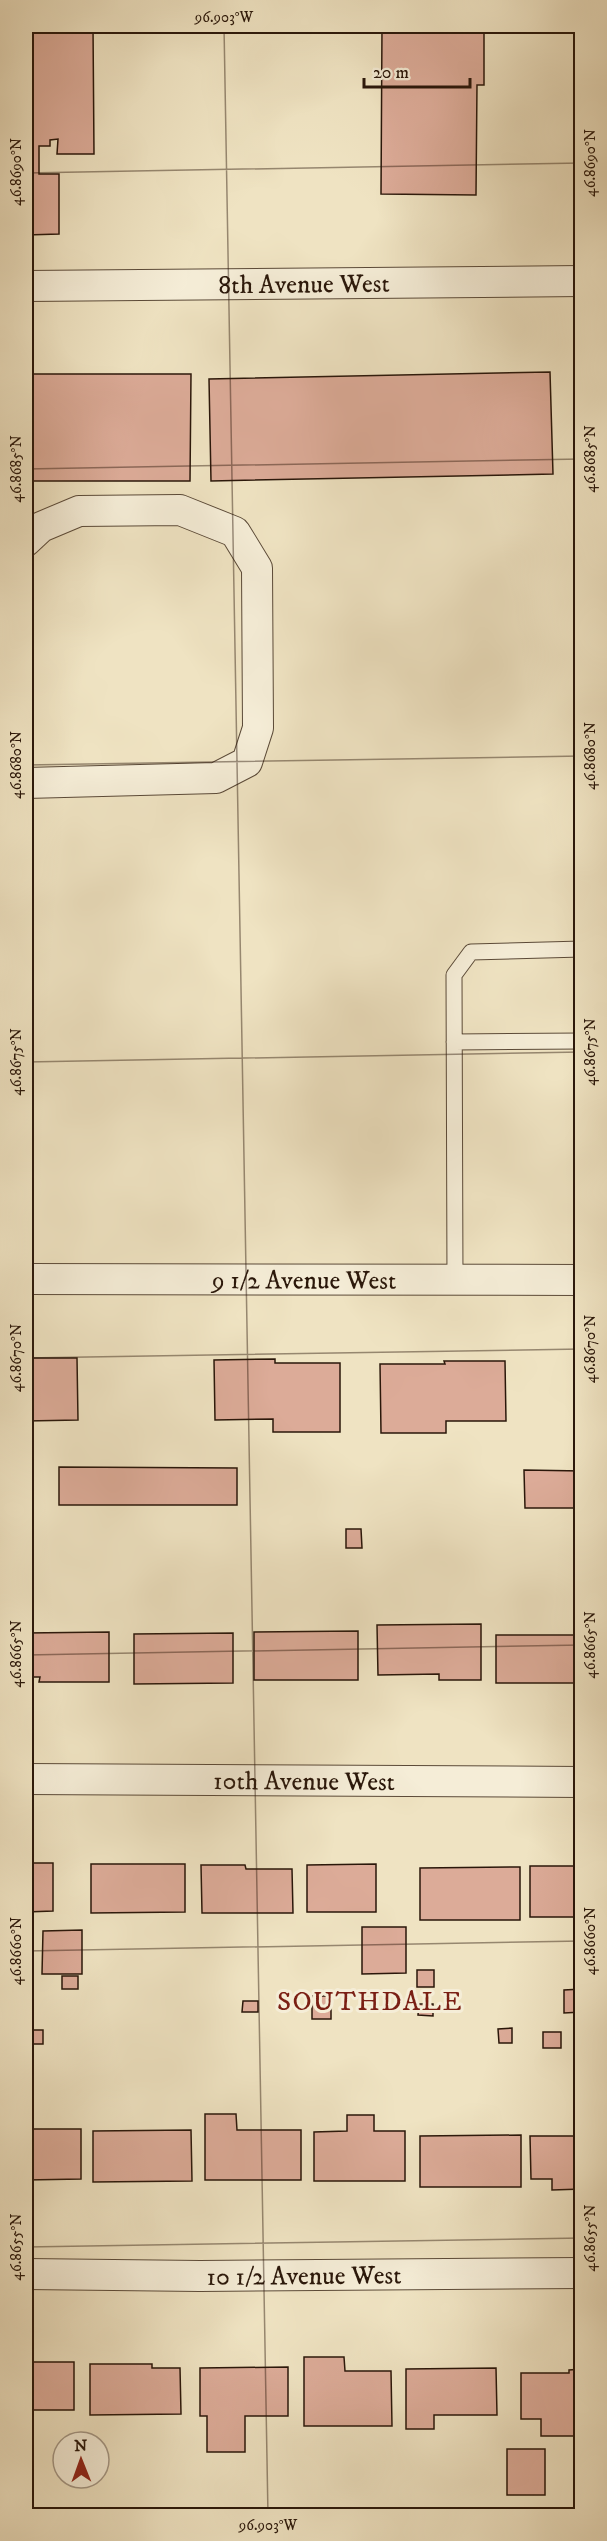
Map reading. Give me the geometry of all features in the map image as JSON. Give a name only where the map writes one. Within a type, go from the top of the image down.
[{"type":"street","name":"8th Avenue West","points":[[26,286],[582,281]]},
{"type":"street","points":[[26,541],[41,527],[79,511],[180,510],[235,532],[257,568],[258,717],[258,728],[247,762],[216,778],[26,783]]},
{"type":"street","name":"9 1/2 Avenue West","points":[[26,1279],[582,1280]]},
{"type":"street","name":"10th Avenue West","points":[[26,1779],[582,1782]]},
{"type":"street","name":"10 1/2 Avenue West","points":[[26,2274],[200,2276],[582,2273]]},
{"type":"lane","points":[[455,1280],[454,975],[471,952],[582,950]]},
{"type":"lane","points":[[454,1042],[582,1041]]},
{"type":"building","points":[[26,26],[93,26],[94,154],[57,154],[58,139],[50,140],[50,146],[39,146],[39,174],[59,174],[59,234],[26,235]]},
{"type":"building","points":[[382,26],[484,26],[484,85],[477,85],[476,195],[381,194]]},
{"type":"building","points":[[550,372],[553,474],[211,481],[209,379]]},
{"type":"building","points":[[26,374],[191,374],[190,481],[26,481]]},
{"type":"building","points":[[579,379],[582,379],[581,475]]},
{"type":"building","points":[[26,1358],[77,1358],[78,1420],[26,1421]]},
{"type":"building","points":[[275,1359],[275,1363],[340,1363],[340,1432],[273,1432],[273,1419],[215,1420],[214,1360]]},
{"type":"building","points":[[444,1361],[505,1361],[506,1421],[446,1421],[446,1433],[381,1433],[380,1364],[445,1364]]},
{"type":"building","points":[[59,1467],[237,1468],[237,1505],[59,1505]]},
{"type":"building","points":[[524,1470],[582,1471],[582,1508],[525,1508]]},
{"type":"building","points":[[346,1529],[361,1529],[362,1548],[346,1548]]},
{"type":"building","points":[[481,1624],[481,1680],[439,1680],[439,1674],[378,1675],[377,1625]]},
{"type":"building","points":[[358,1631],[358,1680],[254,1680],[254,1632]]},
{"type":"building","points":[[109,1632],[109,1682],[39,1682],[40,1677],[26,1677],[26,1633]]},
{"type":"building","points":[[233,1633],[233,1683],[134,1684],[134,1634]]},
{"type":"building","points":[[496,1635],[582,1635],[582,1683],[496,1683]]},
{"type":"building","points":[[26,1863],[53,1863],[53,1911],[26,1912]]},
{"type":"building","points":[[91,1864],[185,1864],[185,1912],[91,1913]]},
{"type":"building","points":[[376,1864],[376,1912],[307,1912],[307,1865]]},
{"type":"building","points":[[201,1865],[245,1865],[246,1869],[292,1869],[293,1913],[202,1913]]},
{"type":"building","points":[[530,1866],[582,1866],[582,1917],[530,1917]]},
{"type":"building","points":[[520,1867],[520,1920],[420,1920],[420,1868]]},
{"type":"building","points":[[362,1927],[406,1927],[406,1973],[362,1974]]},
{"type":"building","points":[[82,1930],[82,1974],[42,1974],[43,1931]]},
{"type":"building","points":[[417,1970],[434,1970],[434,1987],[417,1987]]},
{"type":"building","points":[[62,1976],[78,1976],[78,1989],[62,1989]]},
{"type":"building","points":[[582,1989],[582,2012],[564,2013],[564,1990]]},
{"type":"building","points":[[312,1996],[331,1996],[331,2019],[312,2019]]},
{"type":"building","points":[[243,2001],[258,2001],[258,2012],[242,2012]]},
{"type":"building","points":[[419,2004],[433,2004],[433,2016],[418,2015]]},
{"type":"building","points":[[512,2028],[512,2043],[499,2043],[498,2029]]},
{"type":"building","points":[[28,2030],[43,2030],[43,2044],[27,2044]]},
{"type":"building","points":[[543,2032],[561,2032],[561,2048],[543,2048]]},
{"type":"building","points":[[205,2114],[236,2114],[237,2130],[301,2130],[301,2180],[205,2180]]},
{"type":"building","points":[[347,2115],[374,2115],[374,2131],[405,2131],[405,2181],[314,2181],[314,2132],[347,2131]]},
{"type":"building","points":[[26,2129],[81,2129],[81,2179],[26,2180]]},
{"type":"building","points":[[191,2130],[192,2181],[93,2182],[93,2131]]},
{"type":"building","points":[[521,2135],[521,2187],[420,2187],[420,2136]]},
{"type":"building","points":[[530,2136],[582,2136],[582,2189],[552,2190],[552,2179],[531,2179]]},
{"type":"building","points":[[304,2357],[344,2357],[345,2371],[391,2371],[392,2426],[304,2426]]},
{"type":"building","points":[[26,2362],[74,2362],[74,2410],[26,2410]]},
{"type":"building","points":[[90,2364],[152,2364],[152,2368],[180,2368],[181,2414],[90,2415]]},
{"type":"building","points":[[288,2367],[288,2416],[245,2416],[245,2452],[207,2452],[207,2416],[200,2416],[200,2368]]},
{"type":"building","points":[[496,2368],[497,2415],[434,2415],[434,2429],[406,2429],[406,2369]]},
{"type":"building","points":[[582,2369],[582,2419],[575,2419],[575,2436],[541,2436],[541,2419],[521,2419],[521,2373],[569,2373],[569,2370]]},
{"type":"building","points":[[507,2449],[545,2449],[545,2495],[507,2495]]},
{"type":"district","name":"SOUTHDALE","points":[[370,2001]]}]
